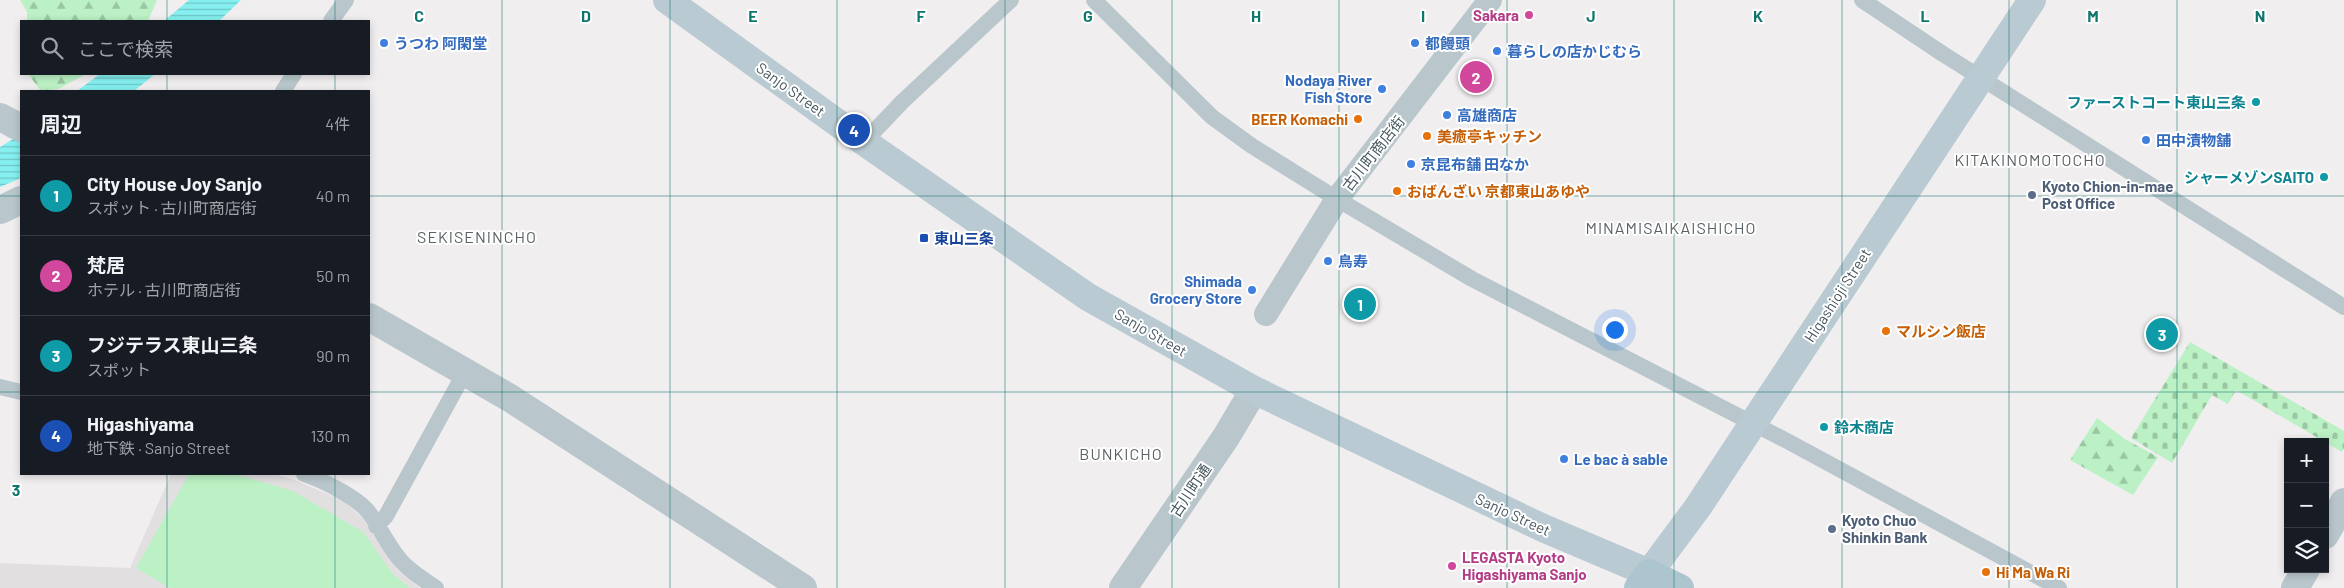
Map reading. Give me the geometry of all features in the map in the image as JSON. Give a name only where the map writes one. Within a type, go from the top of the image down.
[{"type":"main road","name":"Sanjo Street","points":[[667,0],[864,142],[1088,296],[1254,390],[1543,528],[1643,580],[1680,588]]},
{"type":"main road","name":"Higashioji Street","points":[[1643,580],[1698,507],[2032,0]]},
{"type":"street","name":"古川町商店街","points":[[1266,314],[1337,199],[1490,0]]},
{"type":"street","points":[[0,117],[20,127]]},
{"type":"street","points":[[0,210],[20,200]]},
{"type":"street","points":[[370,318],[510,398],[803,588]]},
{"type":"street","name":"古川町通","points":[[1125,587],[1226,437],[1254,390]]},
{"type":"street","points":[[2329,528],[2344,502]]},
{"type":"street","points":[[2295,588],[2304,573]]},
{"type":"lane","points":[[332,20],[346,0]]},
{"type":"lane","points":[[864,142],[902,102],[1012,0]]},
{"type":"lane","points":[[1094,0],[1212,117],[1252,146],[1337,199],[1472,279],[1752,424],[2058,588]]},
{"type":"lane","points":[[1862,0],[2344,308]]},
{"type":"lane","points":[[284,90],[293,75]]},
{"type":"lane","points":[[376,526],[386,516],[465,372]]},
{"type":"lane","points":[[0,387],[20,392]]},
{"type":"lane","points":[[307,475],[316,478],[356,501],[370,513],[376,526],[405,565],[436,588]]},
{"type":"shaded area","points":[[171,475],[278,475],[295,480],[344,501],[363,518],[398,571],[420,588],[0,588],[0,563],[130,568]]},
{"type":"green space","points":[[20,0],[157,0],[148,20],[27,20],[27,12]]},
{"type":"green space","points":[[29,75],[84,75],[58,89],[40,90]]},
{"type":"green space","points":[[2190,342],[2344,431],[2344,448],[2342,452],[2329,444],[2329,438],[2318,438],[2236,390],[2228,404],[2212,395],[2172,463],[2131,438]]},
{"type":"green space","points":[[2097,418],[2125,439],[2158,457],[2133,495],[2070,460]]},
{"type":"green space","points":[[188,475],[238,475],[293,491],[363,532],[393,574],[410,588],[170,588],[136,568]]},
{"type":"water","points":[[189,0],[241,0],[220,20],[165,20]]},
{"type":"water","points":[[99,75],[154,75],[135,90],[78,90]]},
{"type":"water","points":[[18,136],[20,137],[20,178],[0,187],[0,147]]},
{"type":"place","name":"Sakara","points":[[1529,15]]},
{"type":"place","name":"うつわ 阿閑堂","points":[[384,43]]},
{"type":"place","name":"都饅頭","points":[[1415,43]]},
{"type":"place","name":"暮らしの店かじむら","points":[[1497,51]]},
{"type":"place","name":"梵居","points":[[1476,77]]},
{"type":"place","name":"Nodaya River Fish Store","points":[[1382,89]]},
{"type":"place","name":"ファーストコート東山三条","points":[[2256,102]]},
{"type":"place","name":"高雄商店","points":[[1447,115]]},
{"type":"place","name":"BEER Komachi","points":[[1358,119]]},
{"type":"place","name":"Higashiyama","points":[[854,130]]},
{"type":"place","name":"美癒亭キッチン","points":[[1427,136]]},
{"type":"place","name":"田中漬物舗","points":[[2146,140]]},
{"type":"place","name":"京昆布舗 田なか","points":[[1411,164]]},
{"type":"place","name":"シャーメゾンSAITO","points":[[2324,177]]},
{"type":"place","name":"おばんざい 京都東山あゆや","points":[[1397,191]]},
{"type":"place","name":"Kyoto Chion-in-mae Post Office","points":[[2032,195]]},
{"type":"place","name":"東山三条","points":[[924,238]]},
{"type":"place","name":"鳥寿","points":[[1328,261]]},
{"type":"place","name":"Shimada Grocery Store","points":[[1252,290]]},
{"type":"place","name":"City House Joy Sanjo","points":[[1360,304]]},
{"type":"place","name":"マルシン飯店","points":[[1886,331]]},
{"type":"place","name":"フジテラス東山三条","points":[[2162,334]]},
{"type":"place","name":"鈴木商店","points":[[1824,427]]},
{"type":"place","name":"Le bac à sable","points":[[1564,459]]},
{"type":"place","name":"Kyoto Chuo Shinkin Bank","points":[[1832,529]]},
{"type":"place","name":"LEGASTA Kyoto Higashiyama Sanjo","points":[[1452,566]]},
{"type":"place","name":"Hi Ma Wa Ri","points":[[1986,572]]},
{"type":"district","name":"KITAKINOMOTOCHO","points":[[2030,159]]},
{"type":"district","name":"MINAMISAIKAISHICHO","points":[[1671,227]]},
{"type":"district","name":"SEKISENINCHO","points":[[477,236]]},
{"type":"district","name":"BUNKICHO","points":[[1121,453]]}]
